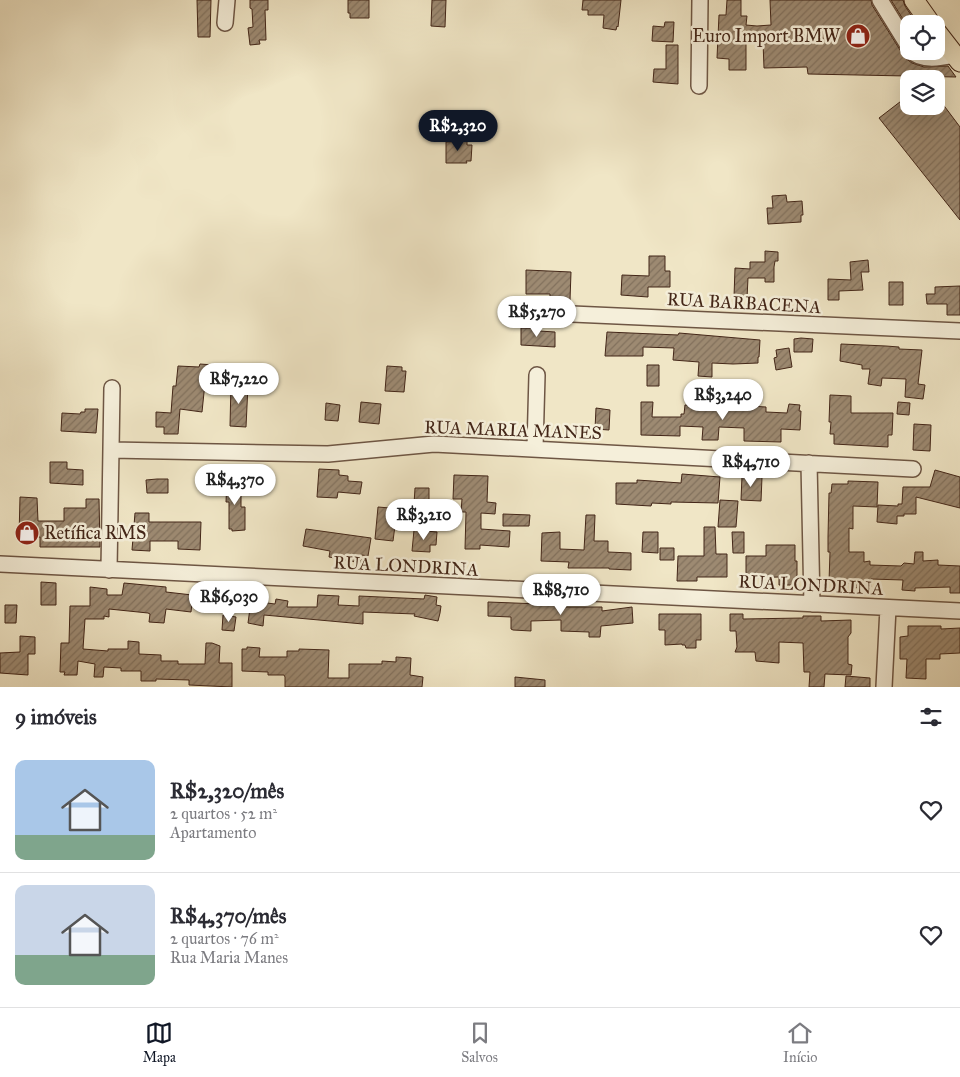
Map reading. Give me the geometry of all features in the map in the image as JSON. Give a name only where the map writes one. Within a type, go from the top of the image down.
[{"type":"main road","points":[[914,0],[925,15]]},
{"type":"main road","points":[[945,43],[957,59]]},
{"type":"street","points":[[225,22],[227,0]]},
{"type":"street","points":[[699,86],[700,0]]},
{"type":"street","points":[[880,0],[900,32]]},
{"type":"street","name":"RUA BARBACENA","points":[[527,312],[960,331]]},
{"type":"street","points":[[536,448],[537,375]]},
{"type":"street","points":[[109,570],[112,388]]},
{"type":"street","name":"RUA MARIA MANES","points":[[111,450],[328,454],[434,444],[913,469]]},
{"type":"street","points":[[809,463],[812,604]]},
{"type":"street","name":"RUA LONDRINA","points":[[0,564],[960,612]]},
{"type":"street","points":[[884,687],[888,608]]},
{"type":"building","points":[[197,0],[211,0],[210,37],[198,37]]},
{"type":"building","points":[[250,0],[268,0],[268,10],[265,10],[266,40],[259,40],[260,44],[250,45],[248,28],[253,27]]},
{"type":"building","points":[[348,0],[369,0],[369,18],[350,18]]},
{"type":"building","points":[[432,0],[446,0],[445,27],[431,26]]},
{"type":"building","points":[[583,0],[621,0],[616,30],[603,28],[604,15],[588,15],[588,10],[582,10]]},
{"type":"building","points":[[727,0],[741,0],[741,16],[747,16],[746,25],[757,26],[771,25],[770,0],[871,0],[872,5],[900,50],[900,60],[908,60],[924,67],[948,66],[956,77],[945,77],[945,70],[900,70],[900,76],[808,74],[807,67],[764,68],[763,42],[746,41],[746,70],[729,70],[729,59],[717,58],[719,15],[726,15]]},
{"type":"building","points":[[891,0],[903,0],[911,15],[900,15]]},
{"type":"building","points":[[665,22],[674,22],[673,42],[652,41],[653,26],[664,27]]},
{"type":"building","points":[[666,45],[678,45],[678,84],[653,82],[654,69],[666,69]]},
{"type":"building","points":[[900,102],[900,115],[945,115],[945,107],[960,127],[960,220],[879,118]]},
{"type":"building","points":[[467,141],[467,145],[472,145],[471,161],[466,161],[467,163],[446,163],[446,142]]},
{"type":"building","points":[[786,195],[787,202],[802,201],[803,215],[801,215],[801,222],[768,224],[767,208],[773,208],[772,196]]},
{"type":"building","points":[[765,251],[778,252],[778,261],[775,261],[774,267],[774,282],[765,282],[765,278],[748,278],[747,298],[734,297],[735,268],[750,269],[750,262],[765,262]]},
{"type":"building","points":[[649,256],[665,256],[665,271],[670,271],[670,287],[648,287],[648,297],[621,295],[622,275],[649,276]]},
{"type":"building","points":[[868,260],[869,272],[861,272],[863,290],[839,291],[839,300],[828,300],[828,279],[851,280],[850,262]]},
{"type":"building","points":[[526,270],[571,272],[570,300],[550,299],[550,294],[526,294]]},
{"type":"building","points":[[889,282],[903,282],[903,305],[889,305]]},
{"type":"building","points":[[960,286],[960,315],[947,315],[947,304],[927,304],[926,294],[935,294],[935,287]]},
{"type":"building","points":[[521,328],[539,328],[539,331],[555,332],[555,347],[521,345]]},
{"type":"building","points":[[607,332],[678,335],[679,333],[760,340],[758,363],[712,363],[712,377],[698,376],[699,362],[673,360],[674,348],[643,347],[643,356],[605,356]]},
{"type":"building","points":[[794,339],[813,339],[812,352],[794,352]]},
{"type":"building","points":[[841,344],[922,350],[918,384],[925,385],[923,399],[905,397],[906,379],[882,378],[881,386],[868,384],[870,369],[862,369],[862,365],[840,361]]},
{"type":"building","points":[[789,348],[792,367],[776,370],[774,358],[777,357],[776,350]]},
{"type":"building","points":[[200,364],[213,365],[212,374],[206,373],[202,412],[180,409],[178,434],[164,434],[164,427],[156,427],[156,412],[171,413],[173,386],[176,386],[178,366],[199,367]]},
{"type":"building","points":[[647,365],[659,365],[659,386],[647,386]]},
{"type":"building","points":[[387,366],[402,367],[402,371],[406,371],[404,392],[385,391]]},
{"type":"building","points":[[231,384],[248,385],[246,427],[230,426]]},
{"type":"building","points":[[830,395],[851,396],[851,413],[893,413],[892,435],[888,435],[888,447],[834,444],[834,434],[830,434],[831,422],[829,422]]},
{"type":"building","points":[[361,402],[381,404],[379,424],[359,422]]},
{"type":"building","points":[[641,402],[653,402],[652,417],[681,417],[681,414],[684,414],[685,405],[690,405],[690,402],[715,403],[715,407],[746,409],[750,408],[750,406],[766,407],[766,412],[787,413],[789,404],[800,405],[800,430],[781,429],[781,442],[744,441],[744,428],[719,427],[718,440],[702,440],[703,427],[680,426],[680,436],[641,435]]},
{"type":"building","points":[[898,402],[910,403],[909,415],[897,414]]},
{"type":"building","points":[[326,403],[340,405],[338,421],[325,420]]},
{"type":"building","points":[[596,408],[610,410],[609,430],[595,429]]},
{"type":"building","points":[[85,409],[98,409],[96,433],[61,431],[62,413],[80,414],[85,412]]},
{"type":"building","points":[[914,424],[931,425],[930,451],[913,450]]},
{"type":"building","points":[[50,462],[67,462],[67,469],[83,470],[83,485],[50,483]]},
{"type":"building","points":[[319,469],[339,470],[339,475],[348,476],[348,481],[362,482],[360,494],[338,492],[337,498],[317,497]]},
{"type":"building","points":[[935,470],[960,477],[960,508],[916,497],[916,514],[897,516],[897,524],[877,522],[878,505],[898,506],[898,504],[902,504],[903,487],[930,487]]},
{"type":"building","points":[[682,474],[720,477],[718,503],[671,502],[671,504],[652,503],[651,506],[616,504],[616,483],[637,483],[637,480],[681,483]]},
{"type":"building","points":[[454,475],[488,476],[487,502],[496,503],[495,514],[481,513],[481,529],[510,531],[509,547],[480,545],[480,549],[465,549],[466,512],[461,512],[462,499],[453,499]]},
{"type":"building","points":[[742,476],[762,477],[761,501],[741,500]]},
{"type":"building","points":[[168,479],[168,493],[147,493],[146,480]]},
{"type":"building","points":[[227,480],[241,480],[241,507],[245,507],[245,530],[232,531],[232,529],[229,529],[229,502],[226,502]]},
{"type":"building","points":[[848,481],[878,482],[877,507],[853,506],[853,529],[849,528],[849,552],[864,552],[864,562],[870,561],[870,565],[901,566],[904,563],[914,564],[915,552],[923,552],[923,561],[938,560],[938,565],[960,566],[960,593],[950,593],[950,587],[915,588],[915,591],[902,590],[903,580],[871,579],[871,587],[851,588],[851,583],[829,582],[829,493],[831,493],[832,484],[848,484]]},
{"type":"building","points":[[415,488],[429,488],[429,505],[414,504]]},
{"type":"building","points":[[20,497],[37,498],[38,521],[64,521],[64,508],[86,508],[86,499],[99,499],[100,547],[40,547],[40,537],[19,537]]},
{"type":"building","points":[[720,500],[738,501],[736,527],[718,527]]},
{"type":"building","points":[[378,507],[390,508],[389,517],[396,518],[393,541],[375,539]]},
{"type":"building","points":[[135,513],[149,513],[149,522],[201,522],[200,550],[178,549],[178,541],[150,541],[150,551],[132,550]]},
{"type":"building","points":[[503,514],[530,515],[529,526],[503,526]]},
{"type":"building","points":[[586,515],[595,515],[594,541],[608,541],[608,552],[631,553],[631,570],[568,568],[569,562],[541,561],[542,533],[560,532],[560,549],[584,550]]},
{"type":"building","points":[[704,527],[715,527],[716,554],[727,554],[727,577],[697,577],[697,581],[677,581],[678,556],[704,556]]},
{"type":"building","points":[[306,529],[371,538],[368,556],[362,555],[361,563],[329,557],[330,551],[303,546]]},
{"type":"building","points":[[414,530],[437,532],[436,545],[430,545],[430,552],[412,551]]},
{"type":"building","points":[[643,532],[658,532],[658,553],[642,552]]},
{"type":"building","points":[[732,532],[744,532],[744,553],[733,553]]},
{"type":"building","points":[[766,545],[795,545],[797,585],[779,585],[779,577],[746,578],[746,556],[766,556]]},
{"type":"building","points":[[660,548],[674,548],[674,560],[660,560]]},
{"type":"building","points":[[41,582],[56,583],[56,605],[41,605]]},
{"type":"building","points":[[124,583],[166,587],[166,592],[201,596],[202,588],[213,590],[215,603],[192,603],[191,612],[166,609],[164,623],[149,622],[150,614],[148,613],[109,609],[109,617],[104,616],[104,619],[85,619],[83,649],[108,651],[108,649],[128,649],[128,641],[139,642],[139,654],[161,655],[161,661],[178,661],[178,664],[205,664],[206,643],[212,643],[220,646],[219,663],[232,663],[232,687],[189,685],[189,680],[156,679],[156,681],[141,681],[141,671],[121,671],[121,668],[104,667],[103,677],[94,677],[95,664],[78,661],[77,675],[64,675],[65,672],[60,672],[61,643],[69,643],[70,606],[90,606],[90,587],[107,589],[107,595],[122,595]]},
{"type":"building","points":[[318,595],[339,596],[338,605],[359,606],[359,596],[424,599],[425,595],[437,597],[436,605],[441,606],[438,621],[414,616],[415,614],[363,612],[363,624],[264,615],[263,626],[248,623],[251,601],[275,604],[276,599],[288,601],[287,607],[317,607]]},
{"type":"building","points":[[488,602],[540,604],[558,602],[559,607],[602,607],[602,611],[632,607],[633,623],[601,626],[600,637],[589,637],[589,632],[561,631],[561,620],[531,621],[531,631],[513,630],[511,629],[511,617],[488,616]]},
{"type":"building","points":[[5,605],[17,605],[16,623],[5,623]]},
{"type":"building","points":[[659,614],[701,614],[701,640],[696,640],[696,648],[686,648],[682,644],[665,645],[665,630],[659,630]]},
{"type":"building","points":[[730,614],[743,614],[743,619],[821,616],[821,621],[851,620],[851,633],[848,637],[848,664],[852,665],[851,675],[825,674],[824,687],[809,687],[810,672],[804,672],[803,643],[779,642],[779,663],[756,661],[755,652],[735,652],[737,647],[736,631],[730,631]]},
{"type":"building","points":[[223,615],[236,617],[234,631],[222,630]]},
{"type":"building","points":[[908,626],[941,626],[941,629],[960,628],[960,653],[940,654],[940,659],[926,659],[926,679],[906,678],[907,659],[900,659],[900,637],[908,636]]},
{"type":"building","points":[[20,636],[35,637],[35,654],[28,654],[28,675],[0,673],[0,653],[20,652]]},
{"type":"building","points":[[247,647],[260,648],[259,657],[287,657],[287,651],[299,651],[299,649],[329,650],[328,678],[349,678],[349,664],[382,664],[382,661],[396,662],[396,657],[411,658],[410,675],[423,677],[422,687],[285,687],[284,675],[268,675],[268,672],[242,671],[242,649],[247,649]]},
{"type":"building","points":[[846,676],[870,678],[870,687],[845,687]]},
{"type":"building","points":[[515,677],[545,680],[545,687],[515,687]]},
{"type":"place","name":"Euro Import BMW","points":[[858,36]]},
{"type":"place","name":"Retífica RMS","points":[[27,533]]}]
